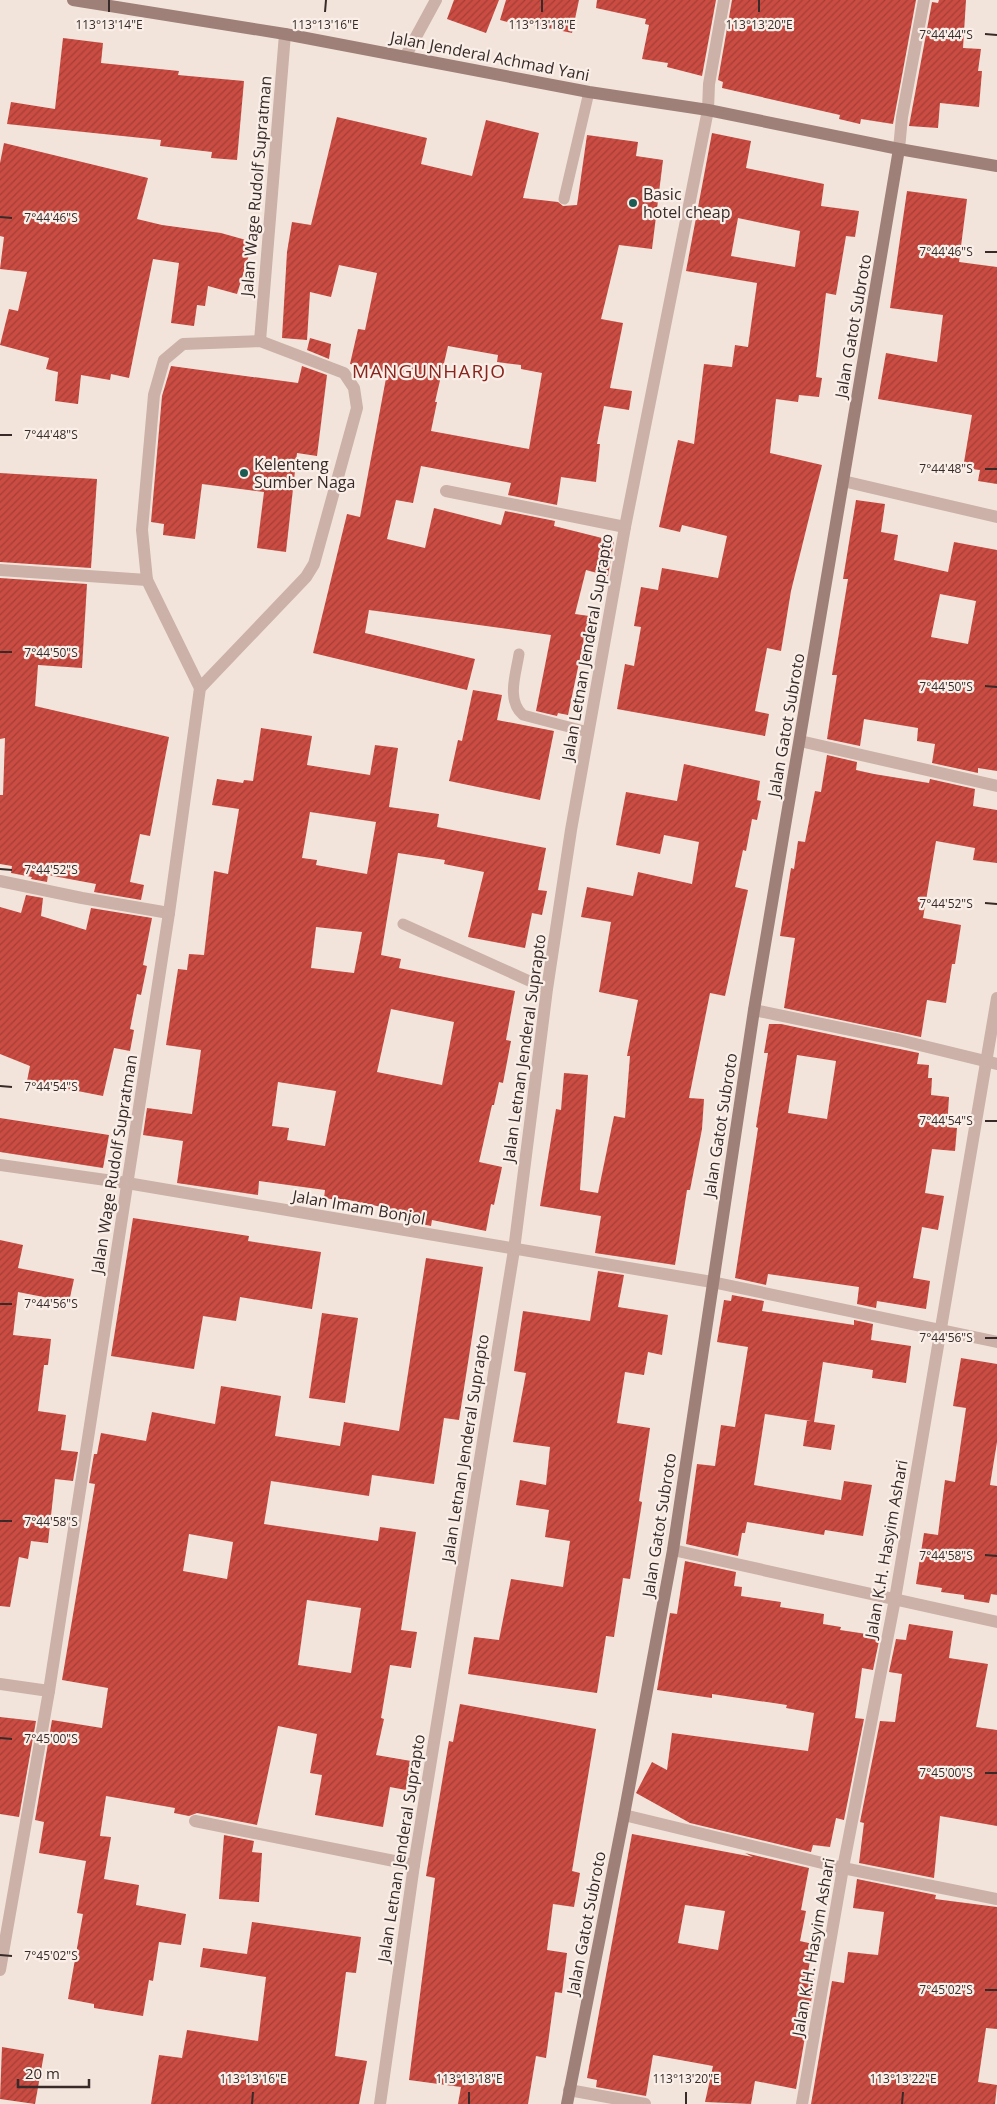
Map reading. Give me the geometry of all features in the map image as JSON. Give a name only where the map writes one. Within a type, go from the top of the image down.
[{"type":"main road","name":"Jalan Jenderal Achmad Yani","points":[[73,0],[285,34],[589,92],[708,110],[899,149],[997,166]]},
{"type":"main road","name":"Jalan Gatot Subroto","points":[[567,2104],[624,1815],[673,1550],[754,1010],[899,149]]},
{"type":"street","points":[[405,56],[436,0]]},
{"type":"street","name":"Jalan Letnan Jenderal Suprapto","points":[[380,2104],[414,1865],[514,1250],[547,989],[588,732],[625,527],[708,110],[709,84],[724,0]]},
{"type":"street","points":[[899,149],[902,117],[924,0]]},
{"type":"street","name":"Jalan Wage Rudolf Supratman","points":[[260,341],[285,34]]},
{"type":"street","points":[[260,341],[344,373],[354,388],[357,408],[314,564],[306,577],[200,688],[147,580],[142,530],[144,497],[154,395],[164,360],[183,344],[260,341]]},
{"type":"street","points":[[843,481],[997,517]]},
{"type":"street","points":[[446,491],[625,527]]},
{"type":"street","points":[[0,570],[147,580]]},
{"type":"street","name":"Jalan Wage Rudolf Supratman","points":[[0,1970],[49,1691],[170,913],[200,688]]},
{"type":"street","points":[[800,742],[997,786]]},
{"type":"street","points":[[0,880],[82,898],[170,913]]},
{"type":"street","name":"Jalan K.H. Hasyim Ashari","points":[[802,2104],[843,1868],[895,1599],[939,1329],[992,1062],[997,998]]},
{"type":"street","points":[[754,1010],[899,1040],[992,1062]]},
{"type":"street","name":"Jalan Imam Bonjol","points":[[0,1165],[127,1183],[712,1282],[997,1342]]},
{"type":"street","points":[[673,1550],[997,1622]]},
{"type":"street","points":[[0,1684],[49,1691]]},
{"type":"street","points":[[624,1815],[843,1868],[997,1899]]},
{"type":"street","points":[[196,1821],[414,1865]]},
{"type":"street","points":[[570,2090],[645,2104]]},
{"type":"lane","points":[[564,199],[589,92]]},
{"type":"lane","points":[[519,654],[512,699],[516,709],[523,714],[588,732]]},
{"type":"lane","points":[[403,924],[547,989]]},
{"type":"building","points":[[454,0],[499,0],[486,33],[447,19]]},
{"type":"building","points":[[506,0],[579,0],[572,33],[519,22],[518,25],[500,20]]},
{"type":"building","points":[[597,0],[716,0],[702,76],[667,67],[668,63],[642,59],[649,25],[645,24],[646,19],[596,8]]},
{"type":"building","points":[[732,0],[916,0],[893,124],[861,119],[860,124],[839,119],[840,115],[722,88],[723,82],[718,80]]},
{"type":"building","points":[[939,0],[966,0],[963,48],[981,49],[978,71],[982,71],[979,107],[940,103],[938,128],[909,126],[932,2],[938,3]]},
{"type":"building","points":[[63,38],[103,43],[101,63],[179,71],[178,75],[244,81],[237,160],[211,158],[212,152],[160,146],[161,140],[7,124],[11,102],[55,109]]},
{"type":"building","points":[[337,117],[427,138],[421,164],[472,176],[486,120],[539,133],[523,198],[558,202],[563,206],[577,205],[587,135],[638,142],[636,156],[663,160],[652,249],[619,245],[601,319],[623,323],[610,388],[632,391],[629,410],[604,406],[597,444],[600,444],[596,482],[561,477],[557,505],[508,495],[511,483],[421,466],[413,503],[396,500],[387,539],[425,548],[434,508],[501,525],[505,511],[555,521],[554,526],[614,541],[608,576],[586,570],[575,614],[596,617],[594,640],[584,639],[568,715],[558,713],[557,716],[536,711],[551,635],[369,610],[365,633],[475,659],[467,690],[313,653],[347,514],[360,517],[387,373],[350,364],[358,329],[365,330],[377,273],[339,265],[331,297],[310,292],[307,340],[282,338],[287,252],[292,222],[311,225]],"holes":[[[448,346],[498,355],[497,362],[521,365],[521,369],[542,373],[529,449],[431,431],[437,402],[435,402]]]},
{"type":"building","points":[[712,133],[751,141],[746,168],[824,184],[821,206],[859,211],[855,237],[846,236],[836,295],[826,293],[816,377],[822,378],[819,397],[799,395],[798,402],[776,399],[770,453],[822,465],[791,591],[781,651],[767,648],[755,711],[769,714],[765,736],[617,709],[625,664],[634,666],[641,627],[634,626],[641,587],[658,590],[662,568],[718,578],[727,536],[682,525],[680,532],[659,527],[678,440],[694,444],[704,364],[732,367],[735,345],[748,347],[757,283],[686,271]],"holes":[[[738,218],[800,231],[795,267],[731,256]]]},
{"type":"building","points":[[4,143],[148,178],[137,219],[162,225],[221,233],[253,242],[237,294],[208,286],[205,306],[197,305],[194,326],[171,323],[179,263],[153,259],[129,378],[111,374],[110,380],[81,375],[78,404],[55,401],[58,372],[46,369],[49,358],[0,345],[9,309],[18,311],[27,272],[0,269],[4,237],[0,236],[0,163]]},
{"type":"building","points":[[907,191],[967,199],[959,262],[997,267],[997,484],[978,481],[980,470],[963,468],[972,415],[878,399],[886,353],[937,362],[943,315],[890,308]]},
{"type":"building","points":[[310,338],[331,344],[329,359],[307,350]]},
{"type":"building","points":[[171,366],[298,383],[302,366],[327,375],[317,456],[297,453],[286,552],[257,548],[264,492],[202,484],[195,539],[163,535],[164,524],[151,522],[162,396]]},
{"type":"building","points":[[0,473],[97,479],[91,568],[0,562]]},
{"type":"building","points":[[856,500],[885,504],[881,532],[898,535],[894,560],[948,572],[954,542],[997,550],[997,771],[978,768],[978,773],[932,763],[935,744],[917,741],[918,728],[864,719],[860,746],[827,739],[837,675],[832,675],[848,579],[843,579]],"holes":[[[940,594],[976,601],[968,644],[931,637]]]},
{"type":"building","points":[[0,578],[87,584],[82,668],[38,665],[35,706],[169,737],[150,836],[140,834],[130,882],[144,885],[141,900],[94,892],[96,884],[48,875],[47,882],[31,879],[32,877],[11,873],[12,866],[0,864],[0,795],[3,795],[5,738],[0,739]]},
{"type":"building","points":[[473,690],[502,695],[497,720],[554,731],[540,800],[449,781],[458,740],[462,741]]},
{"type":"building","points":[[261,728],[312,736],[307,765],[370,775],[375,745],[398,748],[389,807],[439,814],[437,827],[546,848],[538,890],[547,891],[542,915],[532,913],[525,948],[468,937],[484,872],[444,864],[445,860],[398,853],[381,955],[401,959],[399,968],[515,991],[506,1040],[511,1041],[503,1083],[499,1082],[494,1105],[492,1105],[479,1162],[502,1167],[494,1205],[491,1204],[486,1231],[432,1220],[431,1226],[403,1220],[405,1212],[344,1199],[344,1201],[324,1198],[325,1190],[259,1181],[258,1195],[177,1183],[183,1141],[143,1135],[147,1108],[192,1114],[201,1050],[166,1045],[178,969],[187,970],[189,954],[204,955],[214,871],[228,874],[239,809],[212,805],[217,779],[243,783],[244,780],[253,781]],"holes":[[[310,812],[376,822],[367,874],[316,865],[317,860],[302,858]],[[316,927],[362,932],[354,973],[311,968]],[[391,1009],[454,1022],[442,1085],[377,1072]],[[278,1082],[336,1091],[325,1146],[287,1140],[289,1128],[272,1126]]]},
{"type":"building","points":[[827,755],[857,762],[856,770],[929,783],[930,779],[975,789],[973,806],[997,810],[997,863],[973,860],[975,848],[936,841],[923,918],[961,925],[946,1003],[927,1000],[921,1037],[784,1008],[795,938],[780,936],[791,868],[794,869],[798,841],[805,842],[815,791],[821,792]]},
{"type":"building","points":[[684,764],[760,781],[757,800],[761,801],[757,820],[752,819],[746,851],[743,850],[735,887],[748,890],[725,996],[710,993],[689,1098],[704,1099],[702,1129],[690,1190],[687,1190],[675,1265],[595,1253],[601,1216],[540,1206],[556,1109],[561,1110],[564,1073],[588,1075],[580,1190],[598,1193],[614,1116],[625,1118],[630,1056],[627,1056],[638,1000],[599,992],[611,922],[581,917],[587,887],[633,896],[638,872],[692,884],[699,842],[664,835],[660,854],[616,845],[626,792],[677,801]]},
{"type":"building","points":[[26,895],[43,898],[41,916],[86,930],[91,908],[152,918],[143,965],[147,966],[141,995],[137,994],[130,1029],[134,1030],[130,1051],[114,1048],[103,1096],[27,1081],[30,1066],[0,1054],[0,907],[21,913]]},
{"type":"building","points":[[769,1024],[781,1024],[919,1053],[917,1064],[929,1065],[928,1078],[932,1078],[931,1095],[949,1097],[947,1127],[957,1128],[955,1151],[932,1149],[925,1193],[944,1196],[938,1230],[922,1227],[913,1278],[930,1281],[926,1309],[877,1301],[876,1308],[857,1304],[859,1287],[768,1274],[766,1285],[735,1278],[768,1053],[764,1053]],"holes":[[[797,1055],[836,1061],[827,1119],[788,1113]]]},
{"type":"building","points":[[0,1118],[109,1135],[103,1168],[0,1152]]},
{"type":"building","points":[[133,1218],[249,1236],[248,1241],[321,1252],[312,1309],[240,1297],[236,1321],[203,1316],[194,1369],[111,1356]]},
{"type":"building","points":[[0,1240],[23,1245],[18,1268],[74,1279],[69,1302],[18,1292],[13,1335],[51,1339],[48,1365],[44,1365],[38,1411],[66,1415],[61,1450],[78,1452],[73,1481],[55,1479],[48,1543],[31,1541],[28,1559],[19,1557],[10,1607],[0,1606]]},
{"type":"building","points":[[426,1258],[483,1267],[459,1420],[444,1418],[434,1484],[372,1475],[369,1496],[271,1481],[264,1524],[378,1541],[380,1527],[416,1532],[401,1630],[417,1632],[411,1668],[390,1665],[381,1718],[384,1719],[376,1755],[411,1761],[406,1790],[390,1787],[383,1827],[315,1815],[322,1775],[310,1773],[317,1734],[278,1726],[257,1825],[197,1813],[189,1816],[174,1813],[175,1808],[106,1796],[100,1836],[111,1837],[104,1879],[139,1885],[136,1905],[186,1914],[181,1945],[159,1942],[153,1981],[149,1980],[143,2016],[94,2008],[94,2004],[68,1999],[83,1914],[77,1913],[86,1861],[39,1853],[44,1822],[35,1820],[52,1720],[102,1728],[108,1688],[62,1680],[95,1484],[89,1483],[94,1454],[97,1454],[101,1433],[146,1441],[152,1412],[215,1424],[221,1386],[281,1396],[275,1436],[340,1446],[344,1422],[399,1431]],"holes":[[[189,1534],[233,1542],[227,1579],[183,1571]],[[307,1600],[361,1608],[351,1673],[298,1665]]]},
{"type":"building","points":[[598,1271],[624,1275],[618,1307],[668,1315],[662,1355],[648,1352],[644,1375],[625,1372],[617,1423],[650,1428],[639,1501],[642,1502],[630,1579],[623,1578],[614,1637],[606,1636],[597,1693],[468,1674],[474,1637],[499,1640],[511,1579],[563,1587],[570,1541],[545,1537],[549,1510],[516,1505],[520,1480],[546,1485],[550,1447],[513,1442],[526,1373],[514,1371],[523,1311],[590,1321]]},
{"type":"building","points":[[732,1295],[764,1301],[762,1311],[854,1325],[854,1320],[873,1324],[871,1340],[911,1346],[906,1383],[872,1378],[873,1370],[823,1362],[814,1422],[835,1425],[831,1450],[803,1446],[807,1421],[811,1421],[765,1414],[754,1485],[841,1500],[844,1481],[872,1485],[863,1536],[825,1530],[824,1535],[747,1522],[745,1533],[742,1533],[738,1556],[686,1544],[697,1464],[715,1466],[721,1425],[735,1427],[748,1347],[717,1342],[724,1300],[731,1301]]},
{"type":"building","points":[[322,1313],[358,1318],[345,1403],[309,1398]]},
{"type":"building","points":[[961,1358],[997,1364],[997,1442],[990,1485],[997,1486],[997,1595],[991,1594],[989,1603],[964,1599],[964,1595],[941,1592],[942,1588],[916,1584],[924,1533],[938,1535],[945,1480],[955,1482],[966,1408],[953,1406]]},
{"type":"building","points":[[685,1561],[736,1572],[734,1586],[742,1587],[741,1596],[781,1602],[780,1607],[824,1614],[823,1624],[841,1627],[840,1630],[880,1636],[873,1670],[862,1668],[855,1718],[864,1719],[844,1820],[836,1818],[830,1847],[813,1845],[811,1852],[690,1823],[636,1793],[652,1762],[667,1770],[672,1733],[808,1751],[814,1713],[786,1708],[787,1705],[712,1694],[712,1698],[657,1690],[670,1613],[677,1614]]},
{"type":"building","points":[[909,1624],[953,1631],[949,1658],[988,1664],[976,1727],[997,1730],[997,1826],[940,1816],[934,1878],[859,1863],[864,1823],[860,1822],[880,1721],[895,1722],[902,1674],[889,1672],[896,1639],[906,1640]]},
{"type":"building","points":[[460,1704],[596,1729],[572,1871],[580,1873],[574,1907],[553,1904],[547,1950],[567,1953],[562,1993],[555,1992],[546,2058],[536,2056],[528,2104],[458,2104],[461,2087],[409,2080],[435,1878],[426,1876],[449,1741],[453,1742]]},
{"type":"building","points":[[0,1717],[36,1721],[19,1817],[0,1814]]},
{"type":"building","points":[[632,1834],[753,1857],[745,1853],[809,1868],[801,1910],[806,1911],[800,1941],[813,1944],[807,1978],[815,1979],[796,2089],[755,2081],[751,2104],[705,2102],[713,2066],[653,2055],[646,2096],[596,2087],[597,2080],[587,2078]],"holes":[[[685,1905],[725,1911],[718,1950],[678,1943]]]},
{"type":"building","points":[[224,1835],[254,1841],[252,1852],[262,1853],[259,1902],[219,1899]]},
{"type":"building","points":[[857,1879],[936,1895],[935,1899],[997,1907],[997,2029],[986,2028],[978,2082],[997,2085],[995,2104],[811,2104],[832,1981],[844,1983],[848,1952],[878,1955],[884,1912],[853,1908]]},
{"type":"building","points":[[252,1922],[361,1937],[356,1973],[346,1972],[335,2056],[367,2061],[359,2104],[151,2104],[159,2055],[182,2058],[187,2030],[258,2041],[266,1977],[200,1967],[203,1948],[247,1954]]},
{"type":"building","points":[[2,2047],[44,2054],[35,2104],[0,2099]]},
{"type":"place","name":"Basic hotel cheap","points":[[633,203]]},
{"type":"place","name":"Kelenteng Sumber Naga","points":[[244,473]]},
{"type":"district","name":"MANGUNHARJO","points":[[429,371]]}]
